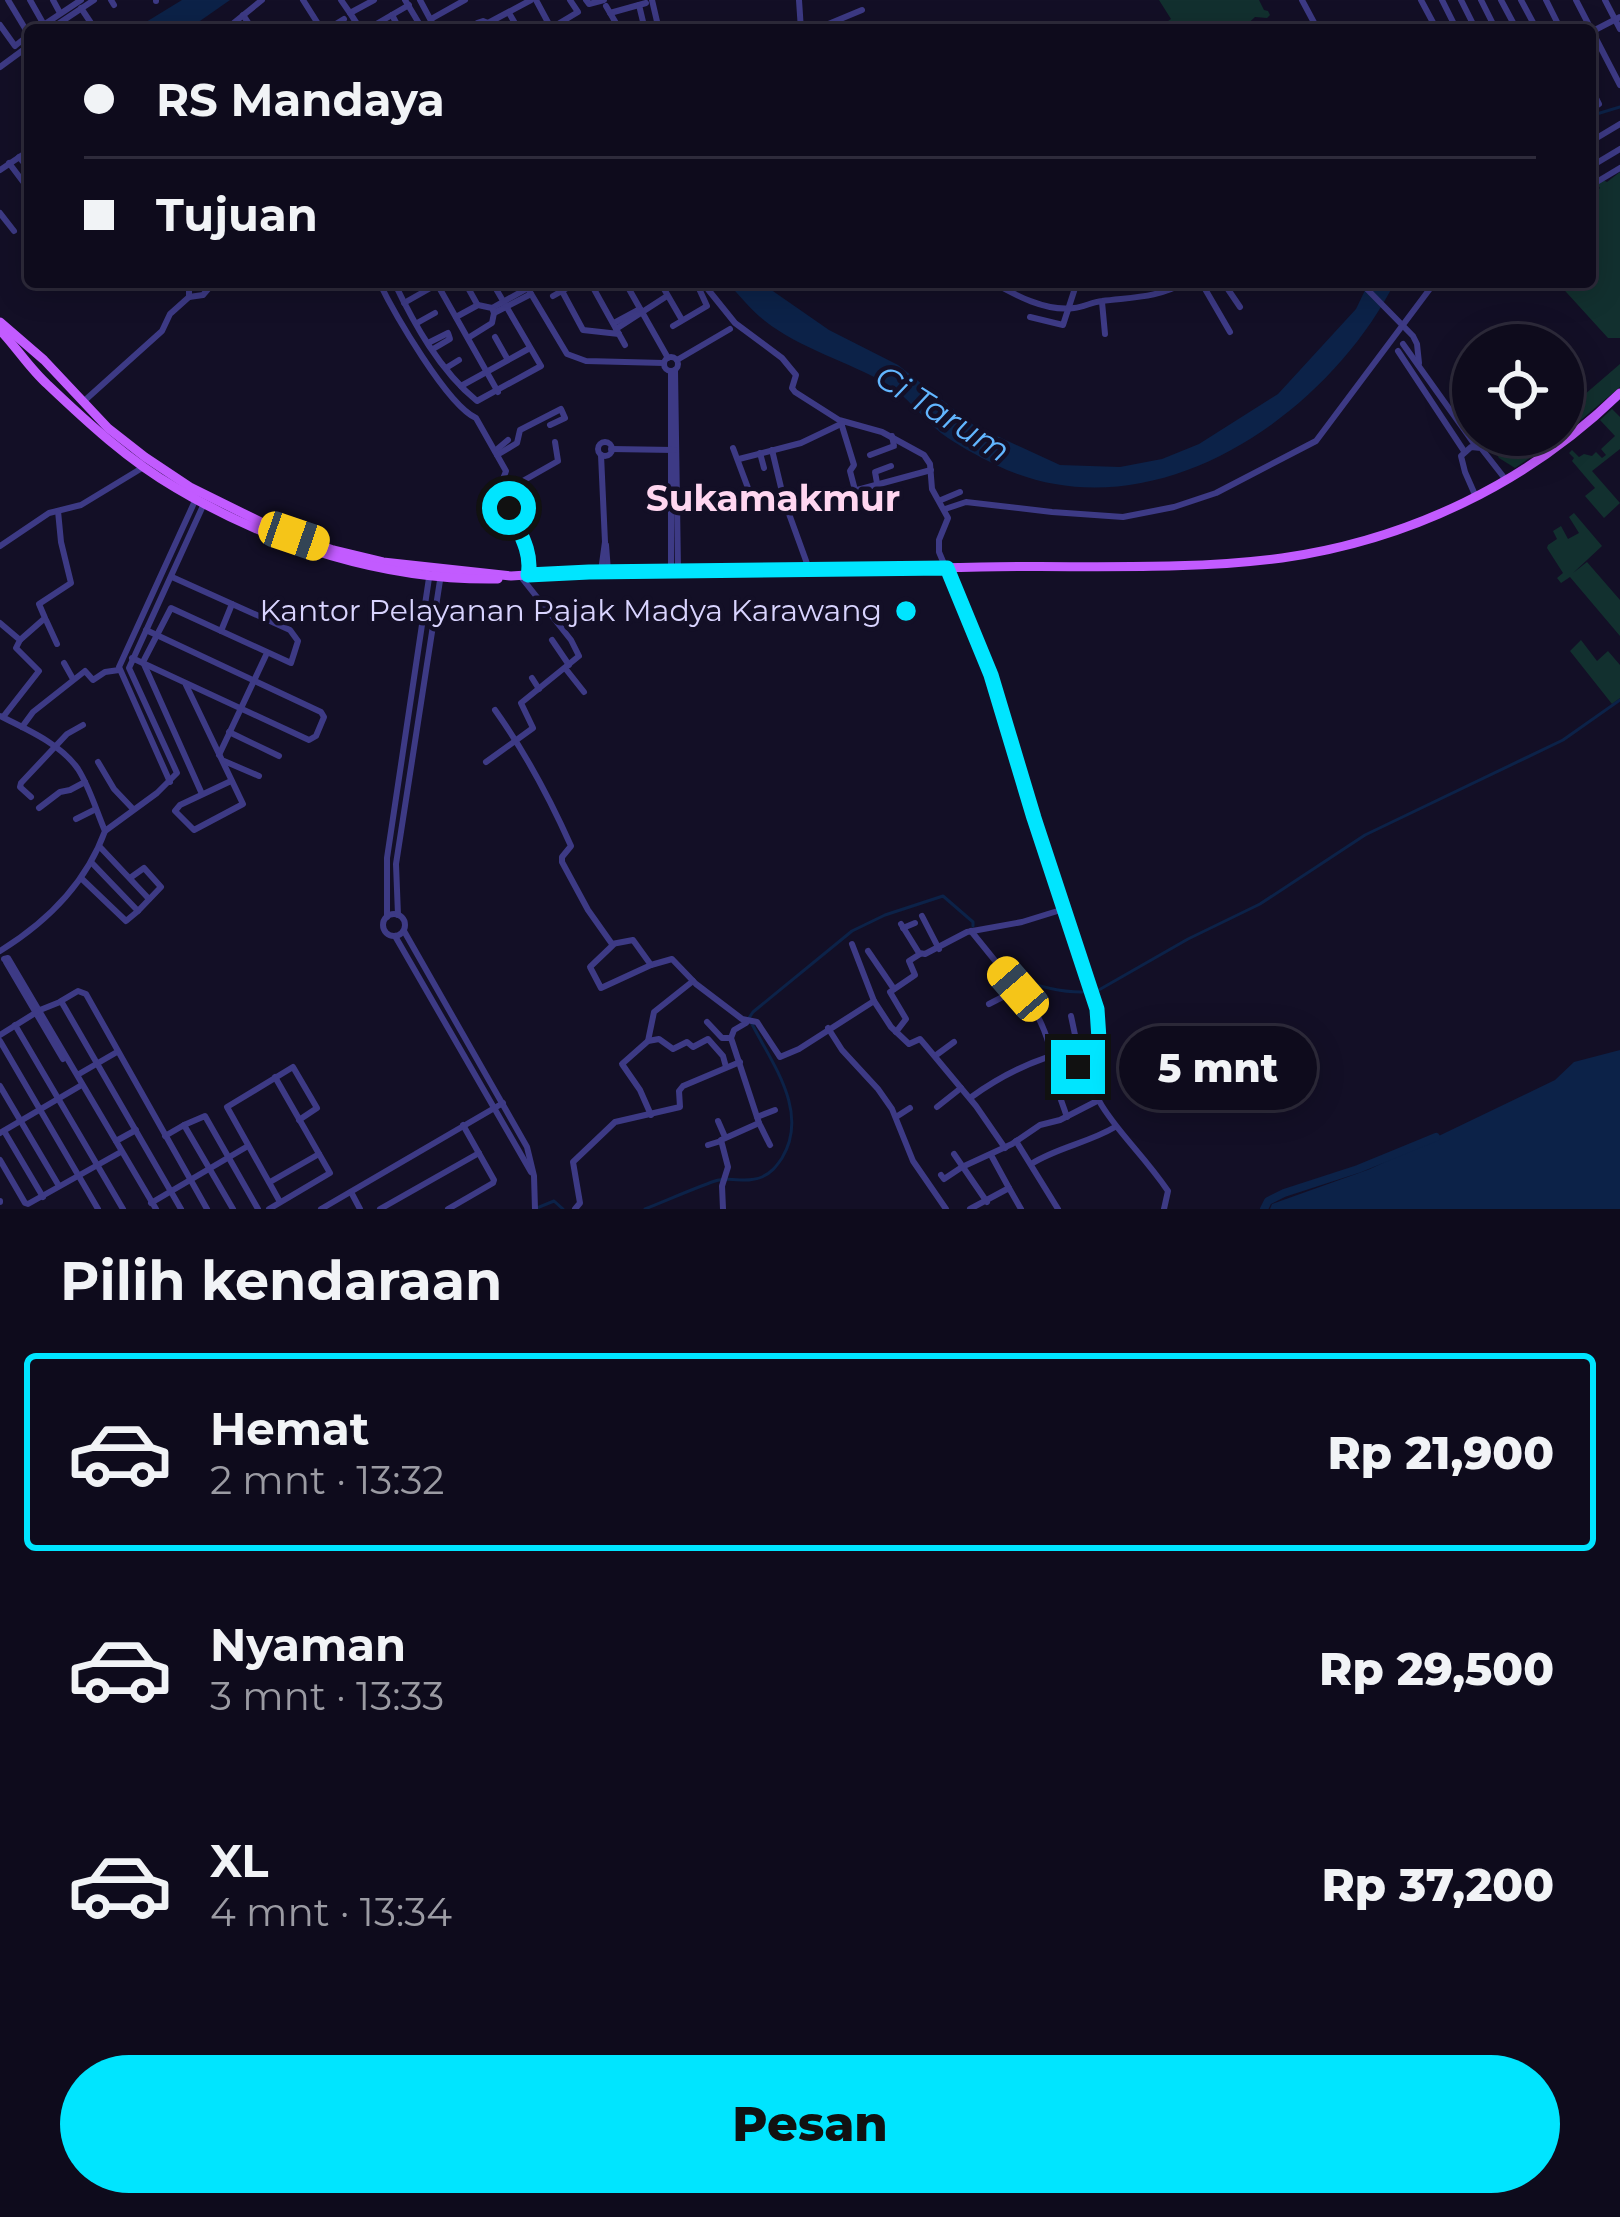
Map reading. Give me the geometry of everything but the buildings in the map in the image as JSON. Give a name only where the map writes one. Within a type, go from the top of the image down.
[{"type":"main road","points":[[0,326],[44,360],[112,431],[162,470],[260,522],[354,556],[437,574]]},
{"type":"main road","points":[[0,326],[47,386],[106,437],[150,471],[217,510],[325,554],[388,569],[489,579],[605,571],[794,569],[808,564],[947,568],[1277,559],[1412,526],[1476,497],[1554,450],[1620,393]]},
{"type":"main road","points":[[34,372],[46,372],[44,360]]},
{"type":"main road","points":[[47,386],[50,377],[60,377]]},
{"type":"street","points":[[8,0],[31,24]]},
{"type":"street","points":[[53,0],[60,13]]},
{"type":"street","points":[[47,24],[60,13],[94,0]]},
{"type":"street","points":[[233,24],[262,0]]},
{"type":"street","points":[[341,0],[357,24]]},
{"type":"street","points":[[335,24],[378,0]]},
{"type":"street","points":[[420,0],[432,24]]},
{"type":"street","points":[[430,20],[465,0]]},
{"type":"street","points":[[493,24],[534,0]]},
{"type":"street","points":[[570,0],[582,7]]},
{"type":"street","points":[[1605,0],[1620,28]]},
{"type":"street","points":[[375,24],[407,3]]},
{"type":"street","points":[[556,24],[590,4],[646,3]]},
{"type":"street","points":[[49,24],[79,4]]},
{"type":"street","points":[[828,24],[862,10]]},
{"type":"street","points":[[509,13],[515,24]]},
{"type":"street","points":[[244,15],[249,24]]},
{"type":"street","points":[[392,15],[397,24]]},
{"type":"street","points":[[0,25],[15,46],[24,40]]},
{"type":"street","points":[[1596,41],[1620,85]]},
{"type":"street","points":[[0,67],[24,50]]},
{"type":"street","points":[[0,52],[24,68]]},
{"type":"street","points":[[0,170],[24,154]]},
{"type":"street","points":[[19,157],[24,163]]},
{"type":"street","points":[[9,163],[24,183]]},
{"type":"street","points":[[0,213],[14,231]]},
{"type":"street","points":[[189,288],[189,297]]},
{"type":"street","points":[[83,402],[162,331],[168,315],[208,288]]},
{"type":"street","points":[[382,288],[408,336],[450,394],[476,418],[506,471],[505,495],[530,558],[520,575],[578,652],[576,660],[520,703],[533,728],[486,762]]},
{"type":"street","points":[[397,288],[430,346],[477,401],[541,368],[496,288]]},
{"type":"street","points":[[404,303],[430,288]]},
{"type":"street","points":[[441,288],[498,392]]},
{"type":"street","points":[[468,288],[478,305],[493,310],[528,288],[562,349],[586,361],[671,364],[730,328]]},
{"type":"street","points":[[568,288],[557,294],[586,332],[616,329],[667,296]]},
{"type":"street","points":[[593,288],[625,345]]},
{"type":"street","points":[[629,288],[671,364],[675,571]]},
{"type":"street","points":[[662,288],[682,320]]},
{"type":"street","points":[[673,326],[707,306],[701,288]]},
{"type":"street","points":[[704,288],[735,322],[788,365],[796,377],[793,389],[806,400],[843,423],[861,424],[892,436],[923,455],[931,470],[931,484],[948,522],[938,548],[996,689],[1099,1018],[1099,1039],[1010,1073],[970,1098]]},
{"type":"street","points":[[1003,288],[1040,304],[1068,309],[1175,288]]},
{"type":"street","points":[[1030,317],[1063,325],[1075,288]]},
{"type":"street","points":[[1167,288],[1168,292]]},
{"type":"street","points":[[1204,288],[1230,332]]},
{"type":"street","points":[[1226,288],[1240,307]]},
{"type":"street","points":[[1365,288],[1409,332],[1417,344],[1419,367]]},
{"type":"street","points":[[926,502],[1123,517],[1184,505],[1216,493],[1312,444],[1430,288]]},
{"type":"street","points":[[1102,301],[1105,334]]},
{"type":"street","points":[[456,317],[478,305]]},
{"type":"street","points":[[468,338],[492,323],[493,310]]},
{"type":"street","points":[[416,324],[434,314]]},
{"type":"street","points":[[495,337],[508,360]]},
{"type":"street","points":[[1452,418],[1431,392],[1401,347],[1419,367],[1431,392],[1452,429]]},
{"type":"street","points":[[461,386],[530,348]]},
{"type":"street","points":[[446,368],[459,360]]},
{"type":"street","points":[[797,406],[806,400]]},
{"type":"street","points":[[496,453],[517,443],[520,430],[561,410],[564,418],[550,425]]},
{"type":"street","points":[[843,423],[808,440],[760,453],[738,453],[759,508],[769,510],[931,470]]},
{"type":"street","points":[[843,423],[855,490]]},
{"type":"street","points":[[870,454],[893,446],[892,436]]},
{"type":"street","points":[[496,453],[508,440]]},
{"type":"street","points":[[507,490],[558,461],[555,442]]},
{"type":"street","points":[[605,571],[601,443],[610,444],[611,449],[675,450]]},
{"type":"street","points":[[772,449],[808,564]]},
{"type":"street","points":[[760,453],[764,468]]},
{"type":"street","points":[[1461,456],[1476,497]]},
{"type":"street","points":[[1488,456],[1506,480]]},
{"type":"street","points":[[877,483],[874,472],[891,466]]},
{"type":"street","points":[[0,546],[33,523],[92,500],[142,468]]},
{"type":"street","points":[[941,502],[960,492]]},
{"type":"street","points":[[170,782],[118,670],[194,503]]},
{"type":"street","points":[[0,951],[48,916],[81,878],[105,830],[176,777],[130,673],[132,658],[202,508]]},
{"type":"street","points":[[57,644],[39,604],[71,584],[58,511]]},
{"type":"street","points":[[605,542],[605,571]]},
{"type":"street","points":[[437,574],[394,808],[383,923],[385,932],[395,936],[534,1176]]},
{"type":"street","points":[[437,574],[397,864],[398,915],[527,1147],[536,1209]]},
{"type":"street","points":[[143,662],[171,608],[291,663],[299,644],[290,630],[172,577]]},
{"type":"street","points":[[149,598],[160,603]]},
{"type":"street","points":[[221,631],[232,604]]},
{"type":"street","points":[[45,618],[16,648],[39,670],[2,716],[74,764],[105,830]]},
{"type":"street","points":[[0,623],[20,640]]},
{"type":"street","points":[[132,658],[309,740],[316,736],[324,717],[321,712],[146,630]]},
{"type":"street","points":[[552,640],[584,692]]},
{"type":"street","points":[[220,757],[267,652]]},
{"type":"street","points":[[143,662],[202,794]]},
{"type":"street","points":[[64,663],[73,679]]},
{"type":"street","points":[[22,727],[33,712],[86,670],[93,680],[118,670]]},
{"type":"street","points":[[415,677],[425,679]]},
{"type":"street","points":[[532,678],[539,688]]},
{"type":"street","points":[[184,682],[243,804],[194,830],[175,809],[231,781]]},
{"type":"street","points":[[495,710],[518,741],[572,846],[562,862],[613,945]]},
{"type":"street","points":[[31,797],[20,785],[67,734],[83,725]]},
{"type":"street","points":[[229,733],[279,756]]},
{"type":"street","points":[[220,757],[259,776]]},
{"type":"street","points":[[98,763],[133,809]]},
{"type":"street","points":[[39,808],[85,782]]},
{"type":"street","points":[[76,819],[96,808]]},
{"type":"street","points":[[394,808],[405,810]]},
{"type":"street","points":[[100,848],[149,899]]},
{"type":"street","points":[[92,863],[138,910]]},
{"type":"street","points":[[81,878],[126,921],[161,887],[146,869],[130,878]]},
{"type":"street","points":[[651,965],[631,939],[613,945],[590,967],[600,987],[672,959],[742,1019],[759,1024],[779,1057],[915,975],[910,961],[920,954],[973,931],[1064,909]]},
{"type":"street","points":[[387,917],[398,915]]},
{"type":"street","points":[[922,916],[939,949]]},
{"type":"street","points":[[914,923],[902,926],[920,954]]},
{"type":"street","points":[[395,936],[404,931]]},
{"type":"street","points":[[973,931],[1036,1010],[1058,1085]]},
{"type":"street","points":[[852,944],[874,1001],[896,1032],[909,1044],[921,1040],[1005,1148]]},
{"type":"street","points":[[868,951],[906,1019],[896,1032]]},
{"type":"street","points":[[118,1148],[4,958],[152,1207],[248,1146]]},
{"type":"street","points":[[648,1041],[654,1012],[693,981]]},
{"type":"street","points":[[989,1004],[1018,989]]},
{"type":"street","points":[[80,1209],[96,1205],[0,1038],[16,1024],[78,991],[85,992],[207,1209]]},
{"type":"street","points":[[61,1001],[182,1209]]},
{"type":"street","points":[[1071,1016],[1078,1067],[1115,1127],[1168,1191],[1164,1209]]},
{"type":"street","points":[[751,1021],[734,1030],[731,1038],[770,1144]]},
{"type":"street","points":[[706,1022],[722,1038],[731,1038]]},
{"type":"street","points":[[16,1024],[123,1209]]},
{"type":"street","points":[[828,1028],[878,1089],[896,1117],[913,1160],[938,1204],[946,1209]]},
{"type":"street","points":[[651,1114],[622,1064],[648,1041],[659,1039],[673,1049],[708,1039],[726,1067]]},
{"type":"street","points":[[935,1056],[954,1042]]},
{"type":"street","points":[[77,1075],[117,1052]]},
{"type":"street","points":[[575,1209],[580,1203],[574,1160],[615,1122],[680,1107],[679,1089],[740,1062]]},
{"type":"street","points":[[280,1202],[227,1110],[293,1067],[316,1107],[299,1120]]},
{"type":"street","points":[[269,1209],[330,1173],[275,1077]]},
{"type":"street","points":[[0,1086],[60,1187]]},
{"type":"street","points":[[43,1197],[2,1132],[80,1086]]},
{"type":"street","points":[[937,1107],[962,1088]]},
{"type":"street","points":[[1061,1100],[1067,1117]]},
{"type":"street","points":[[941,1175],[944,1179],[1040,1125],[1097,1101]]},
{"type":"street","points":[[326,1208],[503,1102]]},
{"type":"street","points":[[896,1117],[910,1108]]},
{"type":"street","points":[[708,1145],[776,1110]]},
{"type":"street","points":[[165,1136],[204,1115],[258,1209]]},
{"type":"street","points":[[718,1121],[728,1162],[723,1209]]},
{"type":"street","points":[[184,1125],[233,1209]]},
{"type":"street","points":[[448,1209],[494,1181],[463,1125]]},
{"type":"street","points":[[1031,1164],[1115,1127]]},
{"type":"street","points":[[0,1160],[28,1204],[98,1166],[136,1130]]},
{"type":"street","points":[[1016,1142],[1058,1209]]},
{"type":"street","points":[[380,1209],[479,1153]]},
{"type":"street","points":[[269,1183],[319,1154]]},
{"type":"street","points":[[954,1154],[987,1202]]},
{"type":"street","points":[[991,1155],[1021,1209]]},
{"type":"street","points":[[970,1209],[1009,1188]]},
{"type":"street","points":[[351,1192],[361,1209]]},
{"type":"green space","points":[[1159,0],[1259,0],[1270,15],[1255,17],[1247,24],[1164,24],[1171,19]]},
{"type":"green space","points":[[1620,172],[1620,338],[1608,338],[1562,288],[1596,288],[1596,192],[1597,184]]},
{"type":"green space","points":[[1620,364],[1620,387],[1584,417],[1584,395]]},
{"type":"green space","points":[[1612,409],[1620,417],[1620,449],[1592,471],[1620,503],[1604,518],[1585,496],[1595,488],[1572,461],[1572,456],[1606,455],[1601,449],[1615,436],[1600,420]]},
{"type":"green space","points":[[1498,456],[1532,456],[1515,468]]},
{"type":"green space","points":[[1574,513],[1602,546],[1573,573],[1587,562],[1620,600],[1620,636],[1570,577],[1561,583],[1557,578],[1563,573],[1547,548],[1557,539],[1553,531],[1561,526],[1568,539],[1579,533],[1569,517]]},
{"type":"green space","points":[[1581,640],[1597,661],[1608,651],[1620,665],[1620,698],[1612,704],[1570,651]]},
{"type":"water","points":[[182,0],[230,0],[196,24],[143,24]]},
{"type":"water","name":"Ci Tarum","points":[[733,288],[769,288],[829,330],[898,365],[975,426],[1060,465],[1120,467],[1162,459],[1199,444],[1278,394],[1356,309],[1366,288],[1391,288],[1364,332],[1325,378],[1279,419],[1227,452],[1171,475],[1113,487],[1054,484],[996,465],[941,433],[887,384],[778,331]]},
{"type":"water","points":[[1620,1050],[1620,1209],[1270,1209],[1272,1204],[1370,1169],[1555,1080],[1574,1062]]},
{"type":"waterway","points":[[1596,114],[1620,107]]},
{"type":"waterway","points":[[1012,976],[1053,989],[1097,991],[1260,904],[1365,835],[1563,740],[1620,700]]},
{"type":"waterway","points":[[645,1209],[715,1181],[762,1177],[782,1158],[790,1140],[790,1104],[749,1018],[753,1012],[852,931],[885,915],[943,896],[973,926]]},
{"type":"waterway","points":[[1264,1209],[1268,1201],[1284,1193],[1436,1137]]},
{"type":"waterway","points":[[537,1208],[554,1201],[563,1209]]},
{"type":"place","name":"Kantor Pelayanan Pajak Madya Karawang","points":[[906,611]]},
{"type":"district","name":"Sukamakmur","points":[[773,498]]},
{"type":"route","points":[[509,508],[528,552],[528,575],[947,568],[991,675],[1097,1009],[1099,1039],[1078,1048],[1083,1065],[1078,1067]]}]
